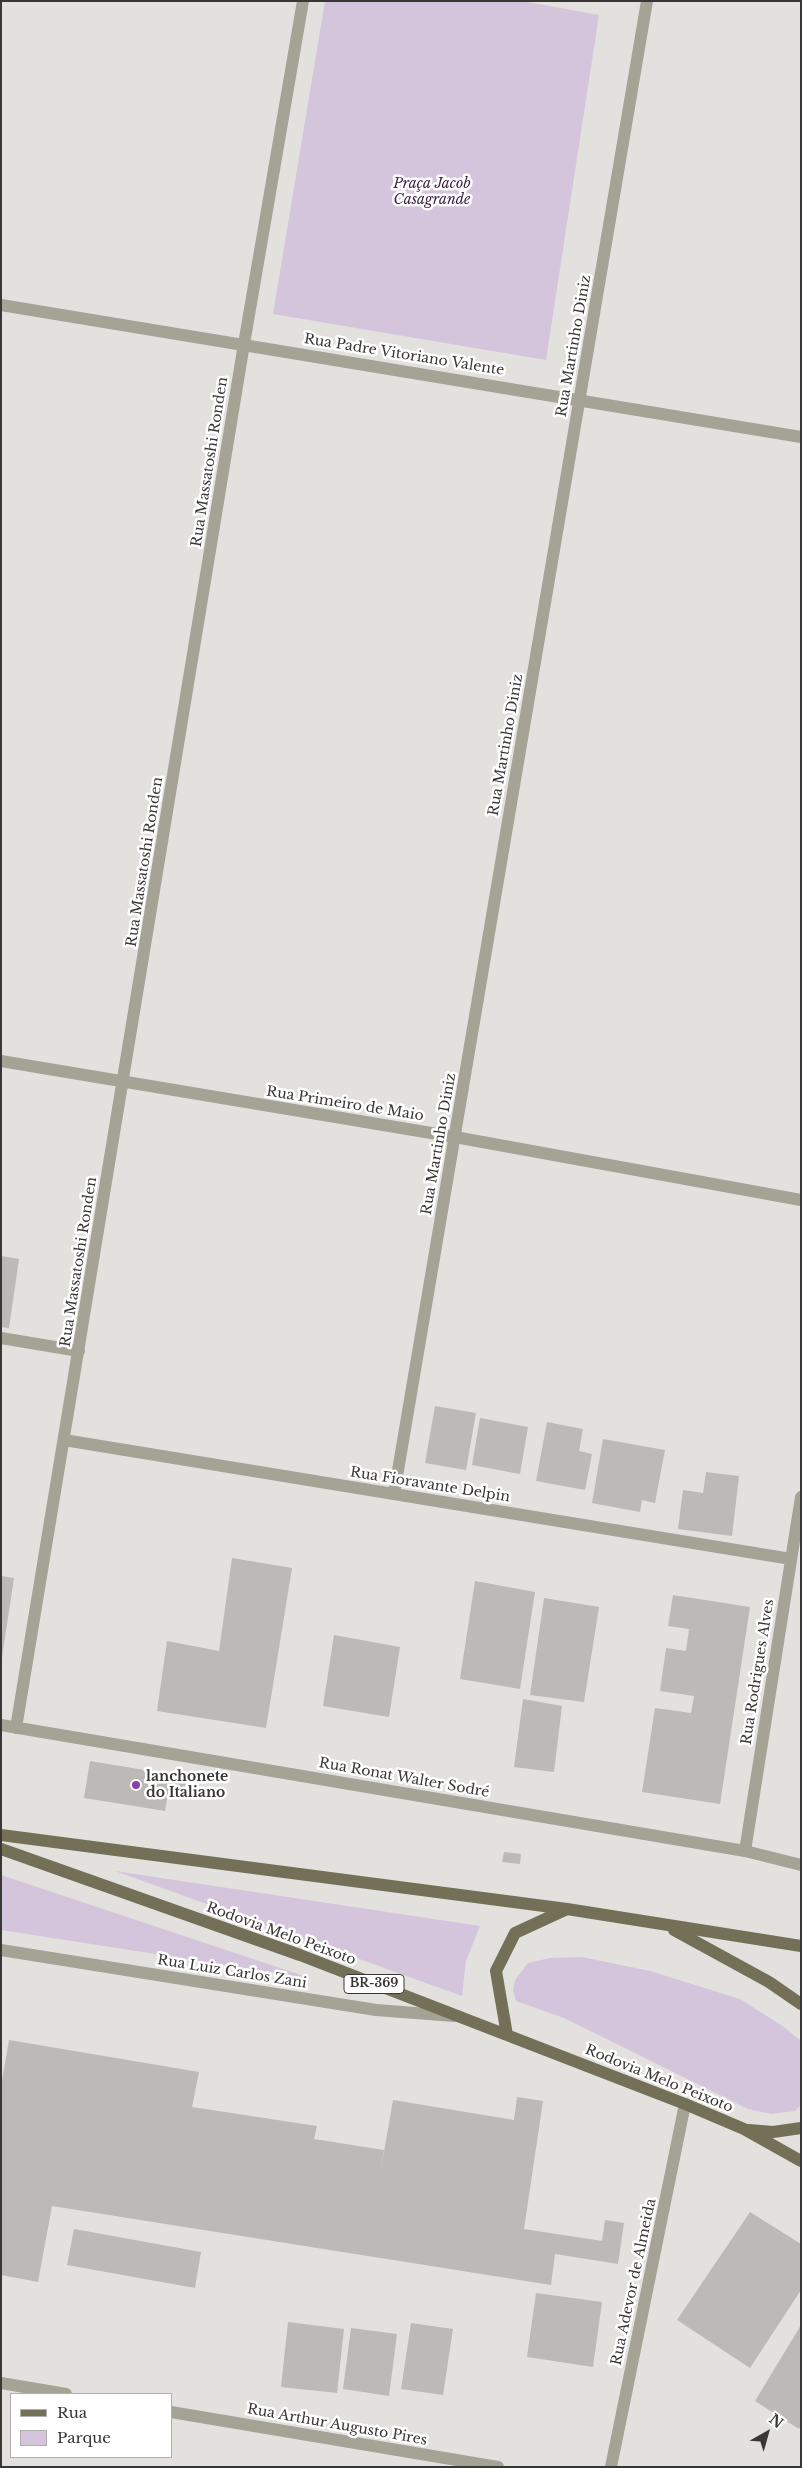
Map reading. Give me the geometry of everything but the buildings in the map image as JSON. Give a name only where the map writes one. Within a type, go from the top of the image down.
[{"type":"main road","points":[[1,1835],[567,1909],[801,1946]]},
{"type":"main road","name":"Rodovia Melo Peixoto","points":[[1,1849],[300,1955],[685,2104],[744,2129]]},
{"type":"main road","points":[[507,2035],[496,1971],[516,1933],[567,1909]]},
{"type":"main road","points":[[665,1925],[769,1982],[801,2004]]},
{"type":"main road","name":"BR-369","points":[[744,2129],[773,2132],[801,2128]]},
{"type":"main road","points":[[744,2129],[801,2162]]},
{"type":"street","name":"Rua Massatoshi Ronden","points":[[16,1728],[124,1083],[244,344],[303,1]]},
{"type":"street","name":"Rua Martinho Diniz","points":[[394,1494],[647,1]]},
{"type":"street","name":"Rua Padre Vitoriano Valente","points":[[1,305],[801,437]]},
{"type":"street","name":"Rua Primeiro de Maio","points":[[1,1061],[455,1137],[801,1200]]},
{"type":"street","points":[[1,1338],[79,1351]]},
{"type":"street","name":"Rua Fioravante Delpin","points":[[64,1440],[791,1559]]},
{"type":"street","name":"Rua Rodrigues Alves","points":[[745,1850],[801,1497]]},
{"type":"street","name":"Rua Ronat Walter Sodré","points":[[1,1725],[745,1850],[801,1865]]},
{"type":"street","name":"Rua Luiz Carlos Zani","points":[[1,1950],[376,2010],[458,2017]]},
{"type":"street","name":"Rua Adevor de Almeida","points":[[611,2467],[685,2104]]},
{"type":"street","points":[[1,2383],[60,2393]]},
{"type":"street","name":"Rua Arthur Augusto Pires","points":[[172,2412],[498,2467]]},
{"type":"green space","name":"Praça Jacob Casagrande","points":[[325,1],[522,1],[599,15],[546,360],[273,314]]},
{"type":"green space","points":[[115,1871],[480,1926],[466,1961],[462,1996]]},
{"type":"green space","points":[[1,1875],[310,1978],[1,1930]]},
{"type":"green space","points":[[582,1957],[650,1971],[740,1999],[784,2027],[801,2041],[801,2105],[795,2111],[771,2114],[748,2109],[564,2018],[516,2001],[513,1990],[515,1980],[528,1963],[550,1958]]},
{"type":"place","name":"lanchonete do Italiano","points":[[136,1785]]}]
